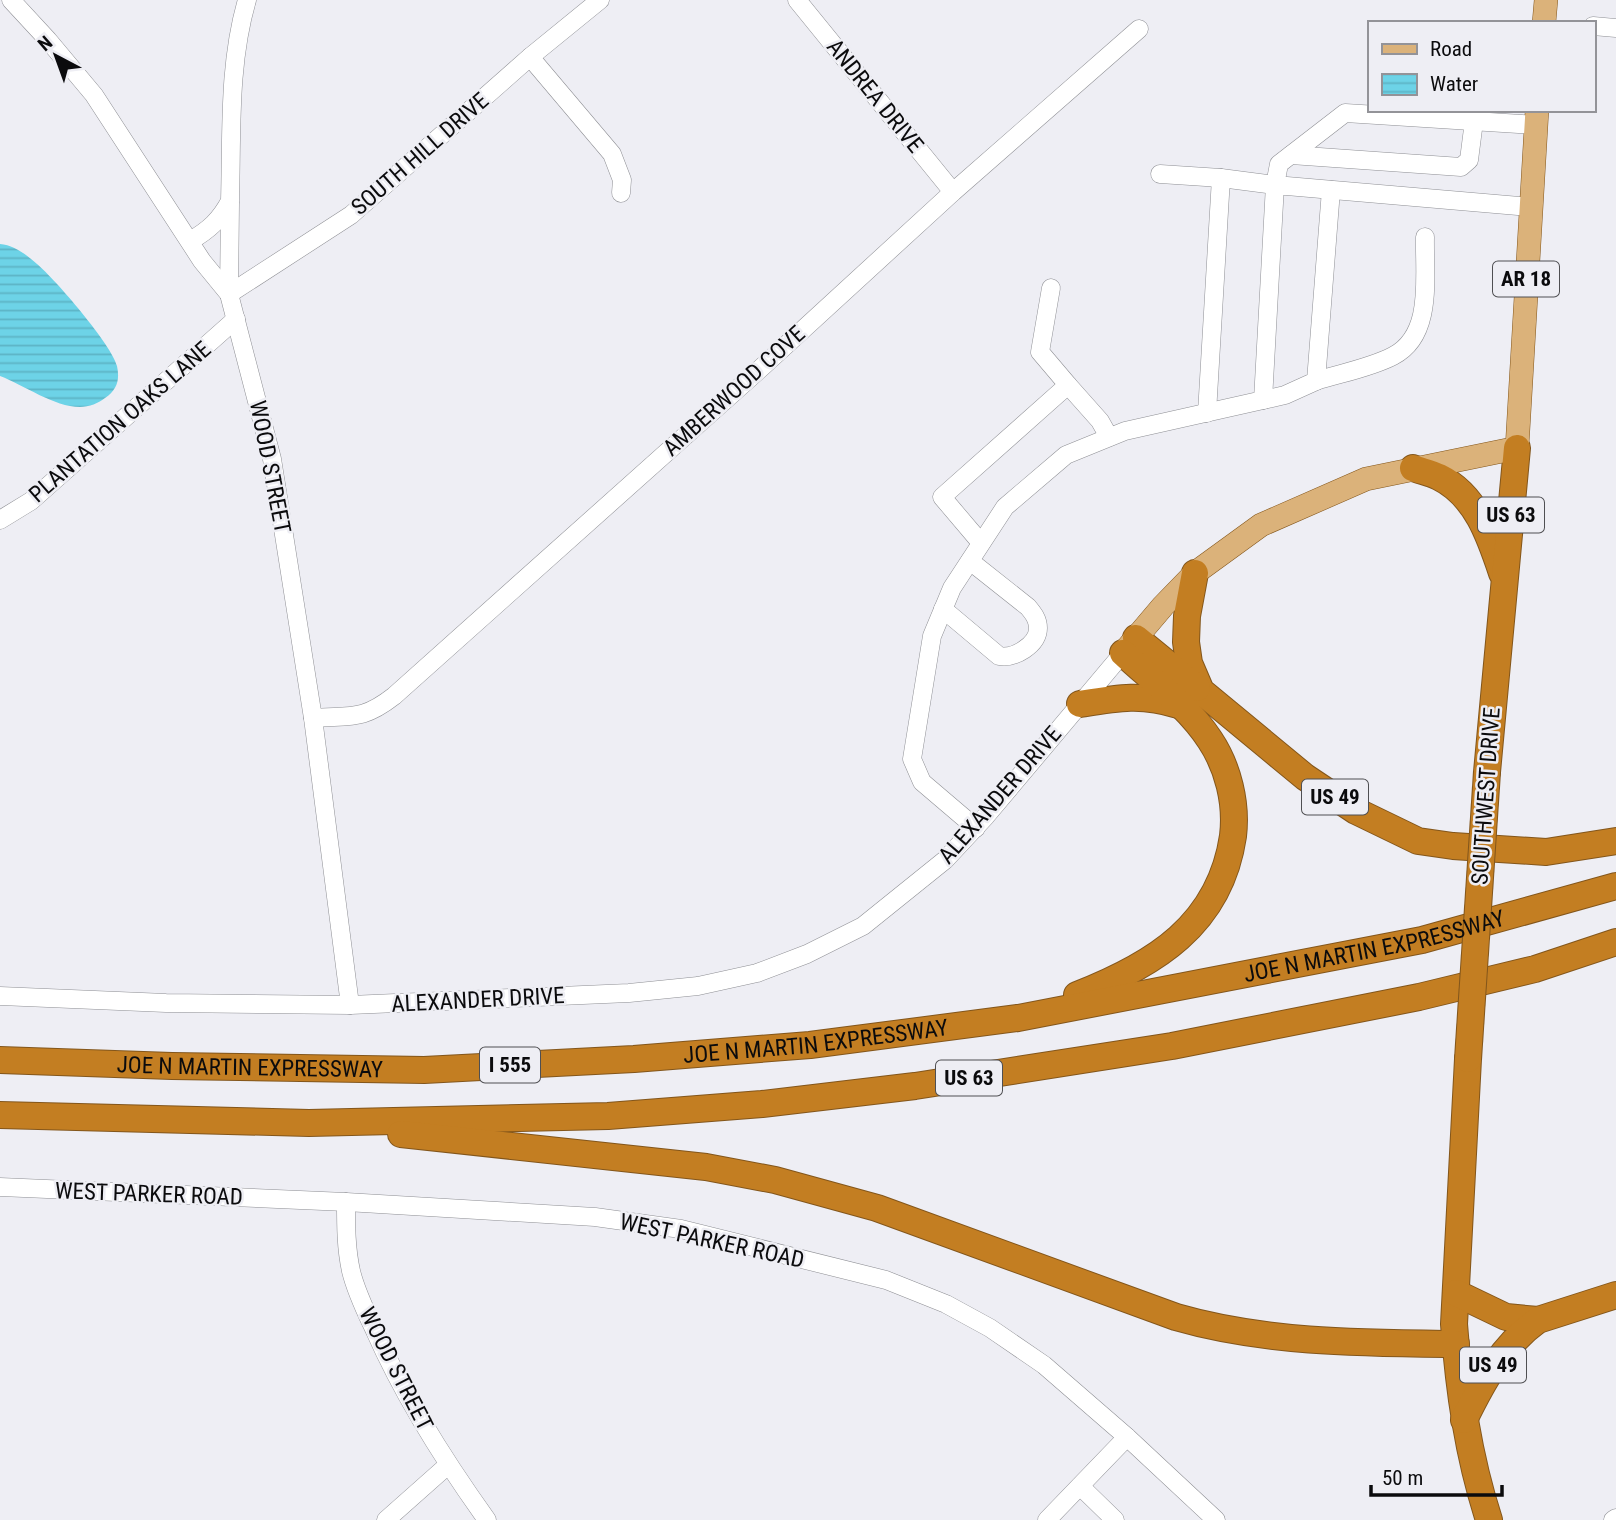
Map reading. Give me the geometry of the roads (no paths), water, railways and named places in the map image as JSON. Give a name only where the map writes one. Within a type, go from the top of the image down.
[{"type":"highway","name":"SOUTHWEST DRIVE","points":[[1489,1520],[1464,1420],[1456,1344],[1456,1293],[1486,772],[1517,448]]},
{"type":"highway","name":"US 49","points":[[1413,468],[1440,477],[1470,503],[1485,527],[1505,582]]},
{"type":"highway","name":"US 49","points":[[1195,573],[1187,617],[1186,642],[1189,663],[1201,691]]},
{"type":"highway","name":"US 49","points":[[1129,645],[1201,691],[1305,777],[1356,811],[1418,841],[1523,852],[1546,852],[1616,841]]},
{"type":"highway","points":[[1018,1018],[1108,983],[1152,959],[1189,930],[1213,899],[1225,872],[1230,852],[1234,803],[1223,764],[1192,717],[1178,705],[1129,645]]},
{"type":"highway","points":[[1080,704],[1131,696],[1148,697],[1178,705]]},
{"type":"highway","name":"JOE N MARTIN EXPRESSWAY","points":[[0,1060],[424,1070],[634,1059],[810,1045],[1018,1018],[1422,940],[1616,886]]},
{"type":"highway","name":"US 63","points":[[309,1124],[608,1116],[762,1104],[915,1086],[1172,1046],[1419,997],[1535,969],[1616,942]]},
{"type":"highway","points":[[0,1115],[309,1124],[706,1167],[775,1180],[877,1209],[1189,1321],[1266,1335],[1314,1340],[1456,1344]]},
{"type":"highway","points":[[1456,1293],[1506,1317],[1538,1320]]},
{"type":"highway","name":"US 49","points":[[1464,1420],[1495,1362],[1516,1338],[1538,1320],[1616,1295]]},
{"type":"main road","points":[[1544,21],[1546,0]]},
{"type":"main road","name":"SOUTHWEST DRIVE","points":[[1517,448],[1536,118]]},
{"type":"main road","name":"ALEXANDER DRIVE","points":[[1129,645],[1195,573],[1261,525],[1366,479],[1517,448]]},
{"type":"street","name":"WOOD STREET","points":[[11,0],[93,95],[202,261],[229,294],[272,459],[313,718],[350,1005]]},
{"type":"street","points":[[229,294],[233,74],[247,0]]},
{"type":"street","name":"SOUTH HILL DRIVE","points":[[229,294],[351,215],[530,57],[600,0]]},
{"type":"street","name":"ANDREA DRIVE","points":[[797,0],[953,192]]},
{"type":"street","points":[[1595,26],[1616,28]]},
{"type":"street","name":"AMBERWOOD COVE","points":[[313,718],[356,717],[376,710],[394,696],[761,368],[953,192],[1139,29]]},
{"type":"street","points":[[530,57],[612,154],[622,180],[621,193]]},
{"type":"street","points":[[1263,400],[1275,185],[1279,164],[1345,113],[1474,121],[1536,118]]},
{"type":"street","points":[[1291,155],[1461,167],[1469,160],[1474,121]]},
{"type":"street","points":[[1160,174],[1530,207]]},
{"type":"street","points":[[1207,413],[1220,178]]},
{"type":"street","points":[[1316,381],[1331,190]]},
{"type":"street","points":[[190,241],[207,232],[220,219],[230,201]]},
{"type":"street","points":[[975,828],[922,782],[912,759],[932,636],[948,613],[952,588],[975,565],[981,542],[1005,507],[1066,455],[1109,437],[1125,431],[1285,395],[1316,381],[1395,355],[1415,337],[1423,316],[1425,237]]},
{"type":"street","points":[[1051,288],[1040,352],[1100,421],[1109,437]]},
{"type":"street","name":"PLANTATION OAKS LANE","points":[[0,520],[31,501],[236,319]]},
{"type":"street","points":[[981,542],[942,497],[1068,385]]},
{"type":"street","points":[[948,613],[999,656],[1007,658],[1018,654],[1035,637],[1038,628],[1035,615],[975,565]]},
{"type":"street","name":"ALEXANDER DRIVE","points":[[0,996],[166,1003],[350,1005],[629,993],[698,986],[757,973],[807,954],[863,926],[946,860],[1129,645]]},
{"type":"street","name":"WEST PARKER ROAD","points":[[0,1188],[346,1202],[607,1219],[681,1229],[886,1280],[946,1304],[990,1328],[1044,1365],[1128,1437],[1216,1520]]},
{"type":"street","name":"WOOD STREET","points":[[346,1202],[347,1248],[363,1306],[391,1368],[448,1465],[487,1520]]},
{"type":"street","points":[[1047,1520],[1128,1437]]},
{"type":"street","points":[[386,1520],[448,1465]]},
{"type":"street","points":[[1080,1486],[1115,1520]]},
{"type":"water","points":[[0,244],[20,251],[45,272],[69,297],[105,343],[117,366],[118,376],[115,388],[103,400],[87,406],[70,406],[50,400],[0,376]]}]
